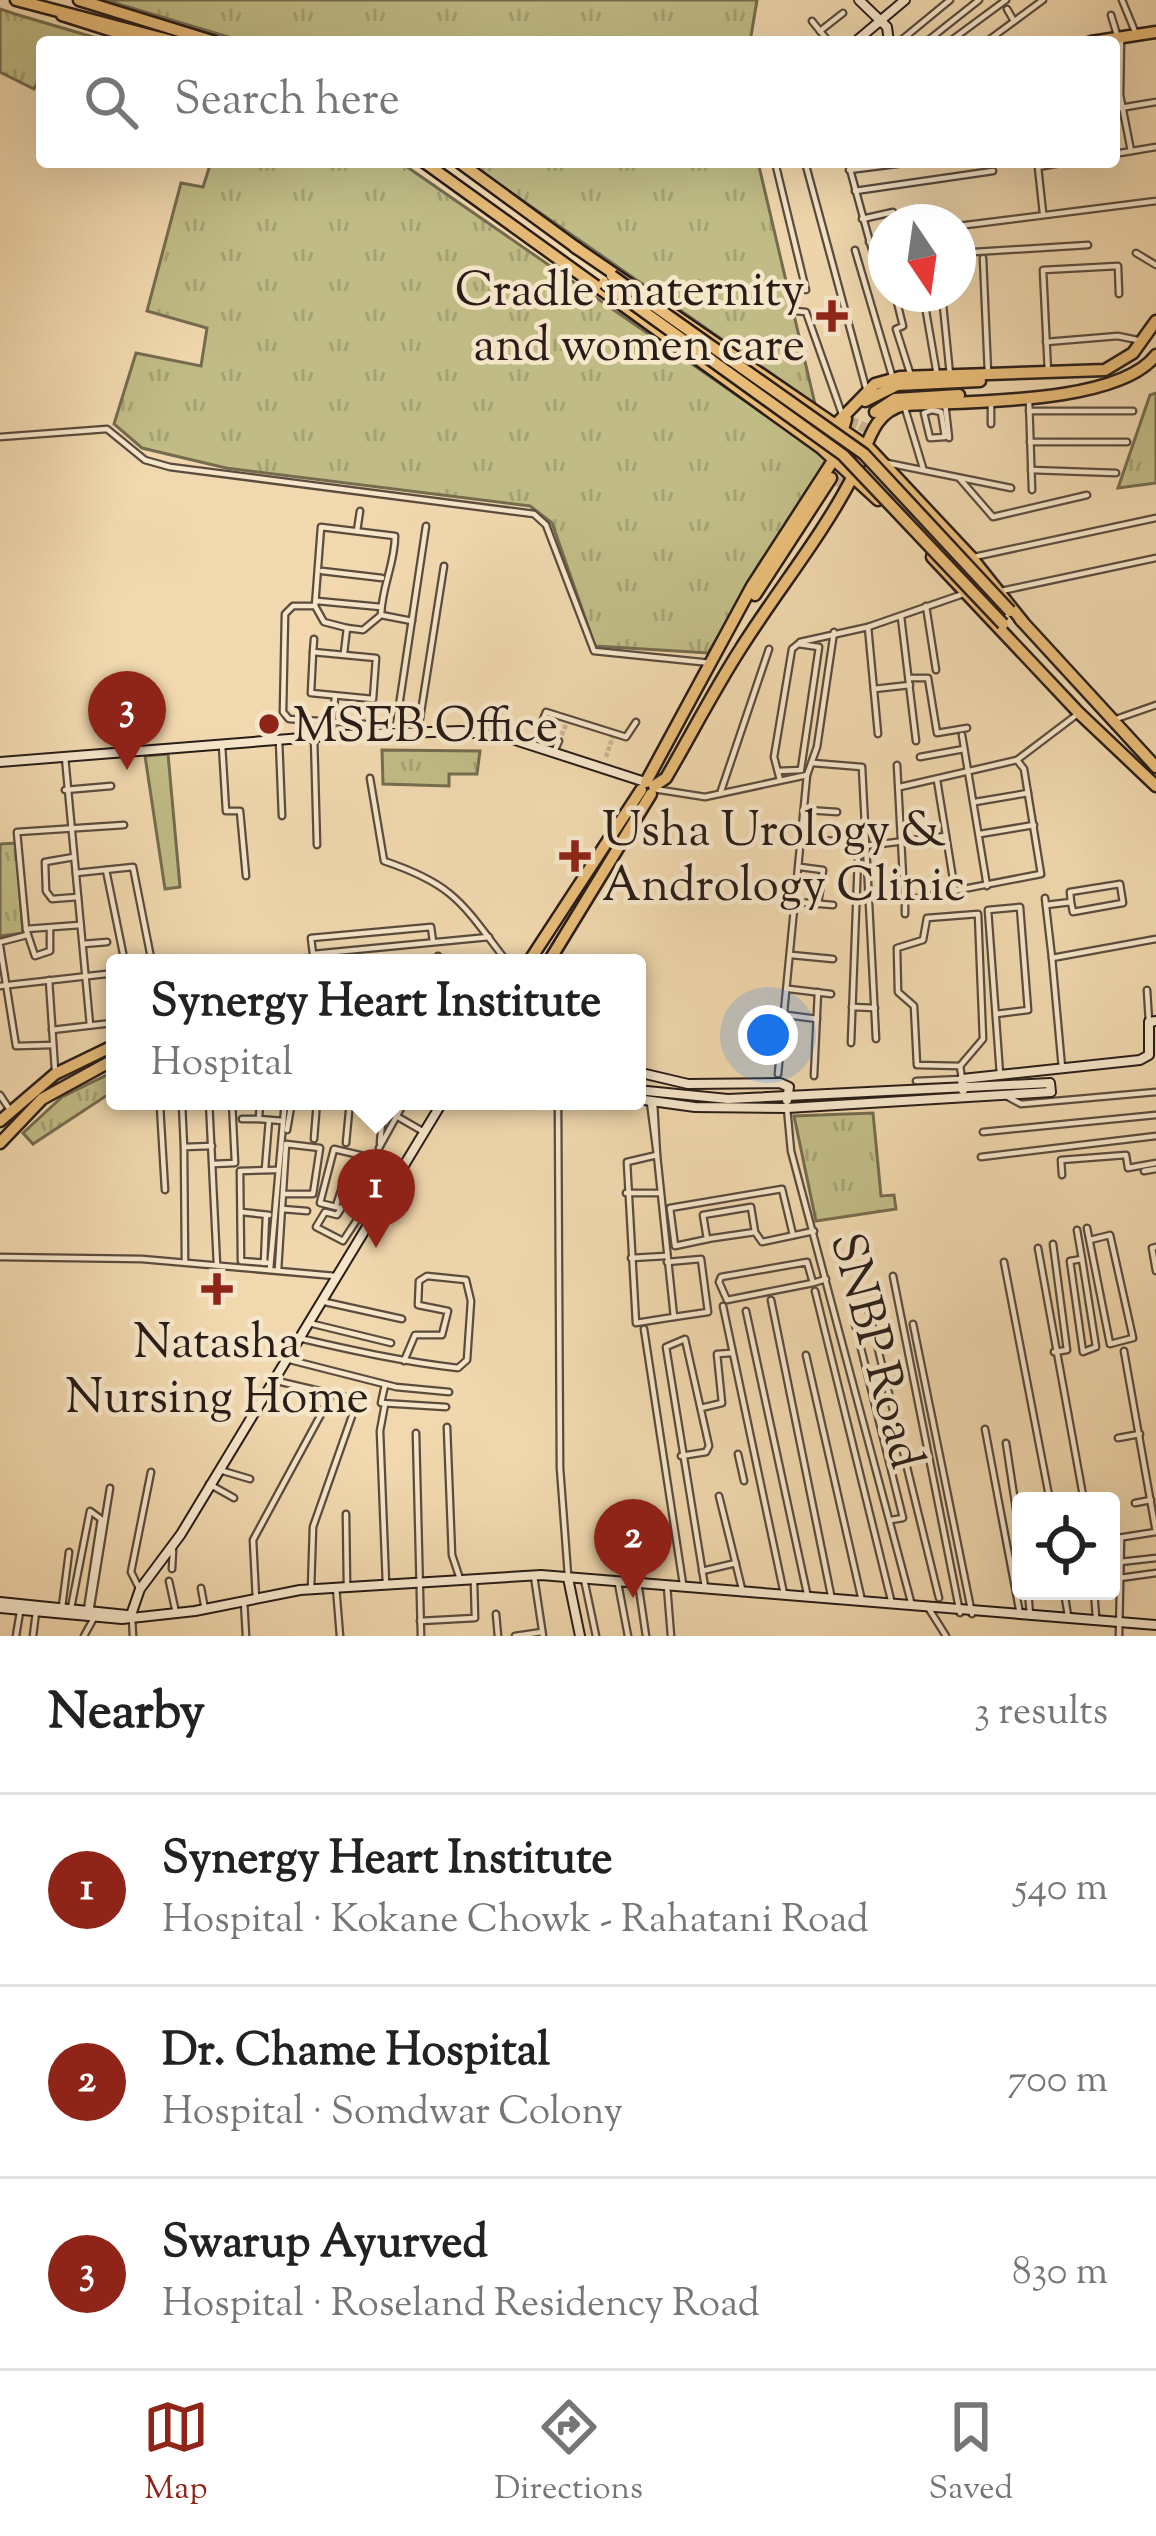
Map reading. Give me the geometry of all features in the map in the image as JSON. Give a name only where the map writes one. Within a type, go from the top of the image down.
[{"type":"main road","points":[[16,0],[153,36]]},
{"type":"main road","points":[[79,0],[196,36]]},
{"type":"main road","points":[[54,10],[71,20],[126,36]]},
{"type":"main road","points":[[1120,41],[1156,35]]},
{"type":"main road","points":[[1120,41],[1156,35]]},
{"type":"main road","points":[[433,168],[566,259],[607,296],[856,477],[966,593],[1116,739],[1122,752]]},
{"type":"main road","points":[[467,168],[828,420],[850,416],[874,394],[897,385],[1118,365],[1156,321]]},
{"type":"main road","points":[[575,247],[608,280],[843,455],[1079,713],[1156,786]]},
{"type":"main road","points":[[566,259],[608,280],[864,454],[1156,767]]},
{"type":"main road","points":[[867,422],[895,399],[1091,389],[1137,376],[1156,355]]},
{"type":"main road","points":[[727,638],[752,586],[833,458],[864,385],[909,370],[944,375],[1079,372]]},
{"type":"main road","points":[[553,954],[647,789],[710,663],[838,485],[856,477],[876,455],[875,421],[904,405],[932,407],[991,400],[1029,404],[1046,392]]},
{"type":"main road","points":[[850,416],[876,455],[972,557],[1023,622]]},
{"type":"main road","points":[[753,632],[759,614],[838,485]]},
{"type":"main road","points":[[534,954],[647,789],[666,778],[838,485]]},
{"type":"main road","points":[[0,1121],[55,1074],[106,1049]]},
{"type":"main road","points":[[0,1143],[42,1099],[106,1064]]},
{"type":"street","points":[[859,0],[881,20],[887,36]]},
{"type":"street","points":[[862,36],[905,0]]},
{"type":"street","points":[[906,36],[950,0]]},
{"type":"street","points":[[934,36],[979,0]]},
{"type":"street","points":[[957,36],[1006,0]]},
{"type":"street","points":[[994,36],[1043,0]]},
{"type":"street","points":[[1122,0],[1136,35]]},
{"type":"street","points":[[1007,9],[1014,21]]},
{"type":"street","points":[[820,31],[843,13]]},
{"type":"street","points":[[1111,15],[1117,36]]},
{"type":"street","points":[[812,21],[824,36]]},
{"type":"street","points":[[1120,47],[1124,71],[1120,96]]},
{"type":"street","points":[[1120,72],[1124,71]]},
{"type":"street","points":[[1120,109],[1156,102]]},
{"type":"street","points":[[1120,115],[1131,151]]},
{"type":"street","points":[[1120,153],[1156,147]]},
{"type":"street","points":[[776,168],[806,290]]},
{"type":"street","points":[[807,168],[864,385]]},
{"type":"street","points":[[849,168],[868,242]]},
{"type":"street","points":[[912,168],[913,182]]},
{"type":"street","points":[[1038,168],[1043,213]]},
{"type":"street","points":[[855,191],[993,171]]},
{"type":"street","points":[[976,223],[1156,201]]},
{"type":"street","points":[[862,219],[868,218]]},
{"type":"street","points":[[976,253],[1088,245]]},
{"type":"street","points":[[855,250],[892,375]]},
{"type":"street","points":[[1136,253],[1156,265]]},
{"type":"street","points":[[983,258],[988,374]]},
{"type":"street","points":[[1048,372],[1043,270],[1118,266],[1119,294]]},
{"type":"street","points":[[791,292],[795,311],[806,312],[837,410],[850,416]]},
{"type":"street","points":[[900,312],[903,326],[896,329],[909,370]]},
{"type":"street","points":[[928,312],[944,375]]},
{"type":"street","points":[[942,312],[944,375]]},
{"type":"street","points":[[1046,342],[1118,336],[1142,341]]},
{"type":"street","points":[[991,400],[992,424]]},
{"type":"street","points":[[945,403],[949,437]]},
{"type":"street","points":[[1032,490],[1029,404],[1133,411]]},
{"type":"street","points":[[904,405],[923,470]]},
{"type":"street","points":[[932,407],[941,412],[945,437],[931,439],[924,413],[932,407]]},
{"type":"street","points":[[0,436],[107,429],[146,460],[170,467],[534,514],[546,525],[594,651],[710,663]]},
{"type":"street","points":[[1030,442],[1126,442]]},
{"type":"street","points":[[876,455],[1011,488]]},
{"type":"street","points":[[1031,470],[1116,473]]},
{"type":"street","points":[[960,479],[993,517],[1087,496]]},
{"type":"street","points":[[357,531],[360,511]]},
{"type":"street","points":[[972,557],[1156,518]]},
{"type":"street","points":[[412,621],[381,611],[316,603],[293,606],[285,614],[283,712],[289,718],[332,723],[399,724],[426,526]]},
{"type":"street","points":[[321,527],[357,531],[395,536],[393,562],[382,578],[381,611],[363,630],[324,622],[316,603],[321,527]]},
{"type":"street","points":[[1001,591],[1156,558]]},
{"type":"street","points":[[418,731],[444,566]]},
{"type":"street","points":[[320,571],[382,578]]},
{"type":"street","points":[[800,642],[868,627],[966,593]]},
{"type":"street","points":[[926,607],[936,670]]},
{"type":"street","points":[[901,616],[916,741]]},
{"type":"street","points":[[868,627],[878,734]]},
{"type":"street","points":[[344,653],[347,628]]},
{"type":"street","points":[[0,762],[418,731],[492,734],[554,752],[647,789],[689,797],[720,794],[803,773],[813,763],[833,632]]},
{"type":"street","points":[[313,652],[376,658],[373,699],[311,693],[313,652],[314,639]]},
{"type":"street","points":[[778,1074],[807,810],[803,773],[819,647],[798,644],[791,649],[774,757],[780,780]]},
{"type":"street","points":[[720,794],[769,649]]},
{"type":"street","points":[[873,688],[928,679],[937,733],[964,731],[987,886]]},
{"type":"street","points":[[331,736],[335,697]]},
{"type":"street","points":[[1115,719],[1156,705]]},
{"type":"street","points":[[532,745],[544,712],[614,735],[630,736],[636,722]]},
{"type":"street","points":[[898,788],[1017,760],[1079,713]]},
{"type":"street","points":[[314,737],[317,845]]},
{"type":"street","points":[[279,740],[282,816]]},
{"type":"street","points":[[554,752],[559,741]]},
{"type":"street","points":[[222,745],[226,811],[240,811],[246,876]]},
{"type":"street","points":[[920,757],[964,749]]},
{"type":"street","points":[[65,757],[90,1025]]},
{"type":"street","points":[[601,770],[605,758]]},
{"type":"street","points":[[909,899],[1042,873],[1028,793],[1017,760]]},
{"type":"street","points":[[813,763],[862,767],[876,1039]]},
{"type":"street","points":[[897,765],[909,899],[905,914]]},
{"type":"street","points":[[778,771],[803,773]]},
{"type":"street","points":[[370,778],[383,861],[433,878],[501,954]]},
{"type":"street","points":[[937,780],[955,891]]},
{"type":"street","points":[[65,790],[111,786]]},
{"type":"street","points":[[974,803],[1028,793]]},
{"type":"street","points":[[807,810],[837,812]]},
{"type":"street","points":[[50,928],[47,953],[31,955],[17,832],[124,825]]},
{"type":"street","points":[[979,835],[1034,825]]},
{"type":"street","points":[[864,846],[946,836]]},
{"type":"street","points":[[804,839],[836,841]]},
{"type":"street","points":[[851,1043],[858,857],[864,846]]},
{"type":"street","points":[[74,857],[45,862],[46,891],[52,899],[78,897]]},
{"type":"street","points":[[76,873],[133,867],[150,954]]},
{"type":"street","points":[[800,867],[823,869],[818,904]]},
{"type":"street","points":[[106,870],[123,954]]},
{"type":"street","points":[[1120,884],[1123,903],[1073,912],[1071,902],[1070,892],[1120,884]]},
{"type":"street","points":[[797,902],[833,905]]},
{"type":"street","points":[[1062,1068],[1046,902],[1071,902]]},
{"type":"street","points":[[996,1013],[1028,1010],[1020,908],[988,910],[1000,1074]]},
{"type":"street","points":[[961,1066],[916,1064],[914,1006],[898,992],[895,953],[900,945],[923,940],[927,918],[978,914],[983,1035],[961,1066],[966,1095]]},
{"type":"street","points":[[53,1045],[16,1046],[2,986],[1,941],[26,932],[80,925]]},
{"type":"street","points":[[313,954],[311,938],[431,927],[433,942]]},
{"type":"street","points":[[322,954],[489,937]]},
{"type":"street","points":[[1052,958],[1156,939]]},
{"type":"street","points":[[855,940],[872,940]]},
{"type":"street","points":[[82,944],[107,942]]},
{"type":"street","points":[[791,956],[833,959]]},
{"type":"street","points":[[2,986],[106,974]]},
{"type":"street","points":[[49,980],[55,1074]]},
{"type":"street","points":[[788,989],[831,994]]},
{"type":"street","points":[[916,1081],[1153,1057],[1147,990]]},
{"type":"street","points":[[814,1076],[818,992]]},
{"type":"street","points":[[853,1007],[874,1008]]},
{"type":"street","points":[[784,1015],[817,1019]]},
{"type":"street","points":[[52,1030],[106,1024]]},
{"type":"street","points":[[646,1074],[688,1084],[780,1083],[789,1087],[787,1102]]},
{"type":"street","points":[[646,1099],[787,1102],[1003,1094],[1051,1092],[1050,1083],[1003,1094]]},
{"type":"street","points":[[1003,1094],[1021,1104],[1156,1092]]},
{"type":"street","points":[[0,1095],[10,1109]]},
{"type":"street","points":[[646,1095],[787,1102]]},
{"type":"street","name":"SNBP Road","points":[[787,1102],[791,1151],[913,1608]]},
{"type":"street","points":[[652,1103],[674,1317]]},
{"type":"street","points":[[159,1110],[165,1190]]},
{"type":"street","points":[[182,1110],[184,1262]]},
{"type":"street","points":[[210,1110],[217,1265]]},
{"type":"street","points":[[212,1164],[235,1163],[232,1110]]},
{"type":"street","points":[[259,1119],[260,1110]]},
{"type":"street","points":[[271,1266],[270,1215],[286,1110]]},
{"type":"street","points":[[287,1130],[288,1110]]},
{"type":"street","points":[[314,1138],[316,1110]]},
{"type":"street","points":[[346,1143],[349,1110]]},
{"type":"street","points":[[383,1110],[379,1148],[400,1110]]},
{"type":"street","points":[[389,1110],[424,1132]]},
{"type":"street","points":[[133,1636],[129,1615],[140,1589],[173,1546],[437,1110]]},
{"type":"street","points":[[558,1110],[558,1396],[568,1578],[580,1636]]},
{"type":"street","points":[[983,1132],[1156,1115]]},
{"type":"street","points":[[242,1119],[283,1121]]},
{"type":"street","points":[[265,1169],[268,1120]]},
{"type":"street","points":[[980,1156],[1156,1136]]},
{"type":"street","points":[[271,1266],[282,1209],[286,1144],[321,1149],[313,1194],[283,1194]]},
{"type":"street","points":[[184,1147],[212,1146]]},
{"type":"street","points":[[338,1207],[320,1203],[334,1149],[389,1162],[368,1194]]},
{"type":"street","points":[[631,1258],[701,1259],[708,1312],[636,1323],[631,1258],[626,1193],[627,1162],[657,1155]]},
{"type":"street","points":[[1062,1175],[1060,1160],[1126,1155],[1128,1168],[1156,1166]]},
{"type":"street","points":[[1144,1172],[1156,1166]]},
{"type":"street","points":[[278,1170],[240,1171],[241,1261],[335,1276]]},
{"type":"street","points":[[338,1207],[355,1187],[372,1198],[338,1242],[316,1226],[323,1214],[335,1217],[347,1172],[378,1184],[386,1194]]},
{"type":"street","points":[[755,1232],[675,1246],[670,1208],[782,1190],[793,1235]]},
{"type":"street","points":[[626,1193],[660,1193]]},
{"type":"street","points":[[708,1239],[703,1215],[751,1208],[762,1242],[814,1231]]},
{"type":"street","points":[[282,1209],[307,1211]]},
{"type":"street","points":[[241,1212],[270,1215]]},
{"type":"street","points":[[1087,1228],[1110,1344],[1133,1338],[1110,1235],[1090,1240]]},
{"type":"street","points":[[1077,1230],[1082,1259],[1096,1347],[1083,1352],[1070,1261],[1082,1259]]},
{"type":"street","points":[[1053,1244],[1066,1350],[1054,1352]]},
{"type":"street","points":[[1156,1247],[1152,1248],[1156,1271]]},
{"type":"street","points":[[1038,1248],[1082,1492]]},
{"type":"street","points":[[0,1257],[271,1266]]},
{"type":"street","points":[[813,1282],[807,1262],[719,1280],[724,1300],[826,1280]]},
{"type":"street","points":[[1004,1262],[1048,1492]]},
{"type":"street","points":[[893,1276],[960,1613]]},
{"type":"street","points":[[297,1337],[404,1361],[464,1365],[472,1301],[466,1280],[422,1278],[418,1305],[426,1311],[433,1305],[448,1309],[442,1335],[413,1332],[404,1361]]},
{"type":"street","points":[[815,1291],[892,1606]]},
{"type":"street","points":[[771,1300],[832,1600]]},
{"type":"street","points":[[320,1301],[402,1319]]},
{"type":"street","points":[[867,1304],[939,1598]]},
{"type":"street","points":[[723,1306],[784,1597]]},
{"type":"street","points":[[746,1311],[808,1598]]},
{"type":"street","points":[[854,1320],[903,1518],[890,1521]]},
{"type":"street","points":[[306,1322],[392,1343]]},
{"type":"street","points":[[914,1324],[972,1614]]},
{"type":"street","points":[[644,1329],[684,1588]]},
{"type":"street","points":[[681,1456],[709,1450],[688,1341],[666,1347],[681,1456],[705,1589]]},
{"type":"street","points":[[1124,1351],[1156,1532],[1121,1538],[1120,1562],[1156,1558]]},
{"type":"street","points":[[701,1408],[722,1403],[717,1354],[732,1352]]},
{"type":"street","points":[[906,1355],[920,1354]]},
{"type":"street","points":[[806,1355],[862,1603]]},
{"type":"street","points":[[285,1358],[449,1392]]},
{"type":"street","points":[[272,1379],[358,1400]]},
{"type":"street","points":[[385,1382],[380,1430],[386,1583]]},
{"type":"street","points":[[256,1599],[253,1540],[332,1394]]},
{"type":"street","points":[[385,1404],[446,1407]]},
{"type":"street","points":[[311,1589],[313,1527],[352,1416]]},
{"type":"street","points":[[447,1427],[452,1555],[460,1579]]},
{"type":"street","points":[[985,1429],[1025,1615]]},
{"type":"street","points":[[416,1433],[421,1636]]},
{"type":"street","points":[[1118,1438],[1140,1434]]},
{"type":"street","points":[[1006,1443],[1013,1492]]},
{"type":"street","points":[[737,1454],[744,1481]]},
{"type":"street","points":[[741,1470],[755,1467]]},
{"type":"street","points":[[218,1469],[250,1480]]},
{"type":"street","points":[[140,1589],[131,1574],[132,1559],[151,1472]]},
{"type":"street","points":[[209,1484],[234,1498]]},
{"type":"street","points":[[84,1636],[110,1488]]},
{"type":"street","points":[[719,1496],[743,1593]]},
{"type":"street","points":[[1135,1503],[1151,1500]]},
{"type":"street","points":[[66,1608],[90,1511],[101,1520],[91,1613]]},
{"type":"street","points":[[346,1514],[347,1586]]},
{"type":"street","points":[[172,1569],[173,1546]]},
{"type":"street","points":[[66,1608],[69,1552]]},
{"type":"street","points":[[702,1571],[736,1563]]},
{"type":"street","points":[[1120,1578],[1156,1574]]},
{"type":"street","points":[[515,1636],[543,1634],[534,1576]]},
{"type":"street","points":[[0,1605],[36,1612],[176,1613],[311,1589],[534,1576],[1156,1625]]},
{"type":"street","points":[[420,1621],[475,1618],[474,1578]]},
{"type":"street","points":[[584,1579],[596,1636]]},
{"type":"street","points":[[169,1581],[176,1613]]},
{"type":"street","points":[[618,1581],[628,1636]]},
{"type":"street","points":[[638,1582],[646,1636]]},
{"type":"street","points":[[667,1586],[671,1636]]},
{"type":"street","points":[[336,1587],[340,1636]]},
{"type":"street","points":[[201,1588],[206,1610]]},
{"type":"street","points":[[1025,1615],[1027,1600]]},
{"type":"street","points":[[1065,1600],[1068,1621]]},
{"type":"street","points":[[1095,1600],[1096,1623]]},
{"type":"street","points":[[1119,1600],[1119,1636]]},
{"type":"street","points":[[244,1601],[246,1636]]},
{"type":"street","points":[[0,1605],[91,1613]]},
{"type":"street","points":[[929,1609],[946,1636]]},
{"type":"street","points":[[16,1636],[20,1610]]},
{"type":"street","points":[[33,1636],[36,1612]]},
{"type":"street","points":[[496,1614],[498,1636]]},
{"type":"green space","points":[[105,0],[757,0],[751,36],[225,36]]},
{"type":"green space","points":[[0,9],[90,36],[36,36],[34,89],[0,72]]},
{"type":"green space","points":[[209,168],[409,168],[829,459],[708,653],[595,646],[552,523],[530,506],[226,468],[142,448],[114,424],[136,353],[201,366],[207,328],[147,311],[181,183],[203,187]]},
{"type":"green space","points":[[476,168],[759,168],[815,404]]},
{"type":"green space","points":[[1156,393],[1156,483],[1118,488],[1150,395]]},
{"type":"green space","points":[[382,750],[480,751],[477,774],[449,774],[449,786],[383,784]]},
{"type":"green space","points":[[168,754],[180,887],[165,889],[145,756]]},
{"type":"green space","points":[[16,843],[23,933],[0,936],[0,844]]},
{"type":"green space","points":[[106,1075],[106,1096],[33,1144],[23,1133],[62,1097]]},
{"type":"green space","points":[[873,1113],[881,1196],[894,1195],[896,1209],[816,1221],[794,1116]]},
{"type":"tunnel","points":[[846,441],[856,413]]},
{"type":"tunnel","points":[[838,487],[867,422]]},
{"type":"tunnel","points":[[559,741],[568,720]]},
{"type":"tunnel","points":[[606,757],[613,736]]},
{"type":"place","name":"Cradle maternity and women care","points":[[832,316]]},
{"type":"place","name":"MSEB Office","points":[[269,724]]},
{"type":"place","name":"Swarup Ayurved","points":[[127,770]]},
{"type":"place","name":"Usha Urology & Andrology Clinic","points":[[575,856]]},
{"type":"place","name":"Synergy Heart Institute","points":[[376,1248]]},
{"type":"place","name":"Natasha Nursing Home","points":[[217,1289]]},
{"type":"place","name":"Dr. Chame Hospital","points":[[633,1598]]}]
